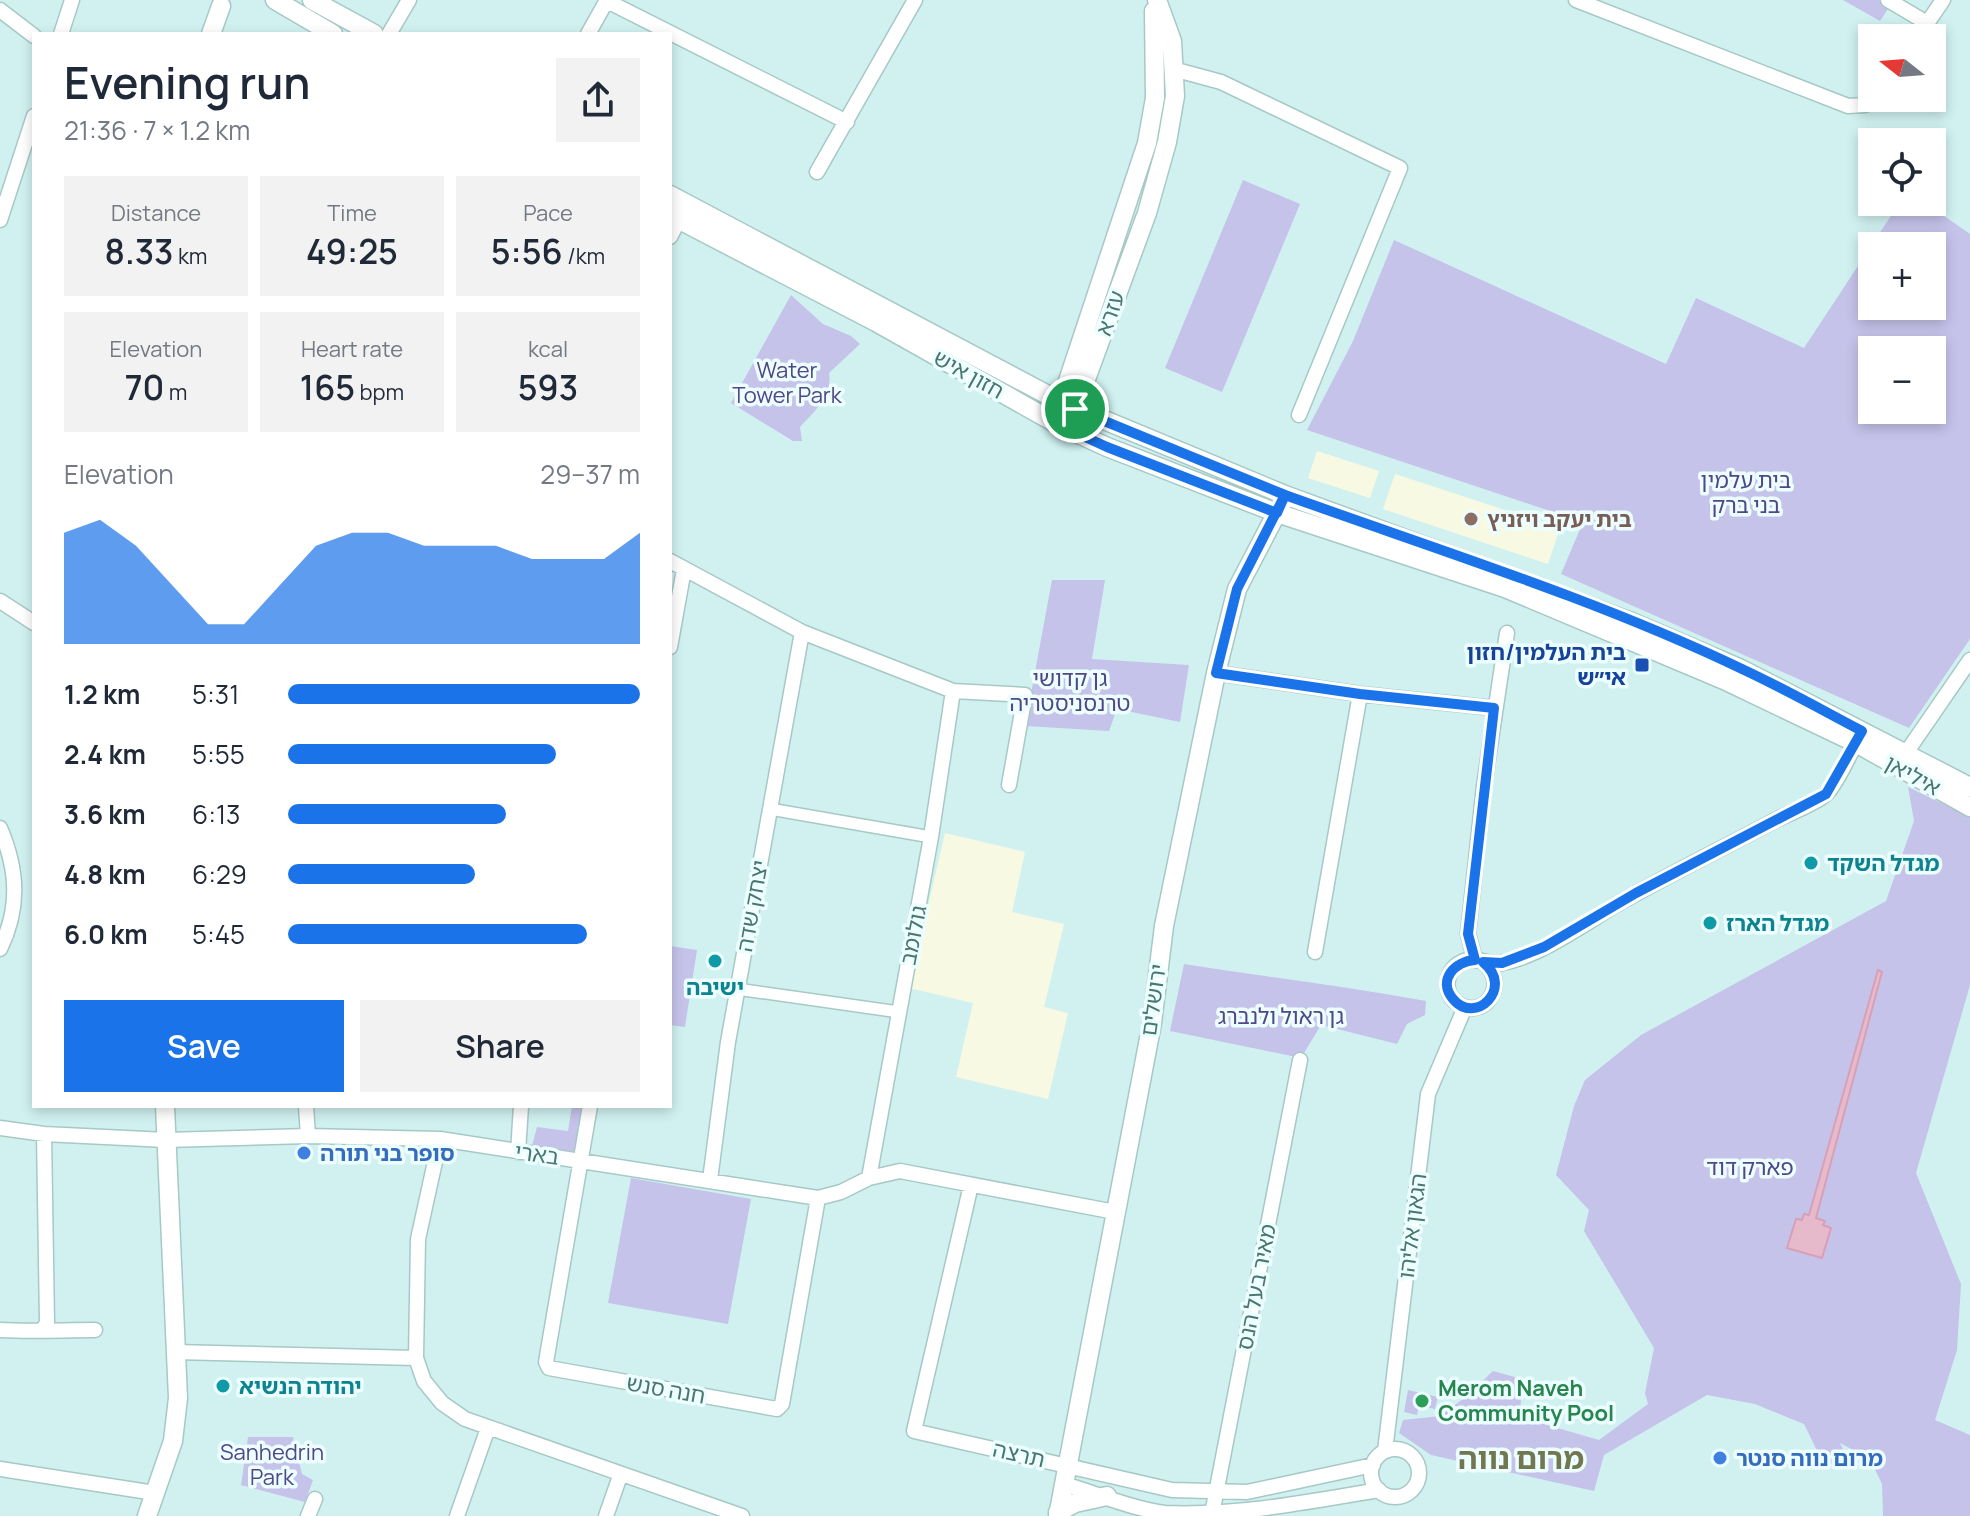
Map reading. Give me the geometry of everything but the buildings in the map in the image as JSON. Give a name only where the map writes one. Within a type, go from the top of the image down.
[{"type":"street","points":[[62,32],[72,0]]},
{"type":"street","points":[[275,0],[330,32]]},
{"type":"street","points":[[312,0],[370,32]]},
{"type":"street","points":[[390,32],[409,0]]},
{"type":"street","points":[[589,32],[607,0],[670,32]]},
{"type":"street","points":[[817,172],[915,0]]},
{"type":"street","name":"עזרא","points":[[1059,425],[1147,213],[1167,142],[1175,96],[1172,41],[1156,0]]},
{"type":"street","name":"עזרא","points":[[1068,405],[1147,143],[1155,98],[1156,0]]},
{"type":"street","points":[[1576,0],[1848,106],[1858,105]]},
{"type":"street","points":[[1888,0],[1927,23],[1943,0]]},
{"type":"street","points":[[212,32],[221,6]]},
{"type":"street","points":[[0,10],[32,34]]},
{"type":"street","points":[[672,33],[847,122]]},
{"type":"street","points":[[1173,69],[1221,82],[1400,168],[1299,415]]},
{"type":"street","points":[[0,220],[32,122]]},
{"type":"street","name":"חזון איש","points":[[679,213],[1068,405],[1285,495],[1629,621],[1741,669],[1859,737]]},
{"type":"street","name":"חזון איש","points":[[679,213],[1059,425],[1107,447],[1277,513],[1505,588],[1859,737]]},
{"type":"street","name":"ירושלים","points":[[1058,1514],[1152,1023],[1164,926],[1216,673],[1237,589],[1285,495]]},
{"type":"street","points":[[672,562],[802,632],[953,691],[1025,695],[1009,785]]},
{"type":"street","points":[[672,636],[684,569]]},
{"type":"street","points":[[0,601],[32,622]]},
{"type":"street","name":"יצחק שדה","points":[[710,1180],[737,989],[802,632]]},
{"type":"street","points":[[1507,633],[1494,708],[1468,934],[1479,961],[1493,972],[1495,980],[1493,994],[1481,1006],[1465,1007],[1452,999],[1448,991],[1449,975],[1459,963],[1479,961],[1502,963],[1544,947],[1636,893],[1826,794],[1859,737]]},
{"type":"street","points":[[1906,753],[1970,660]]},
{"type":"street","points":[[1216,673],[1360,694],[1494,708]]},
{"type":"street","name":"גולומב","points":[[869,1178],[931,837],[953,691]]},
{"type":"street","points":[[1315,952],[1360,694]]},
{"type":"street","name":"איליאן","points":[[1859,737],[1906,753],[1970,787]]},
{"type":"street","name":"איליאן","points":[[1859,737],[1970,807]]},
{"type":"street","points":[[770,809],[931,837]]},
{"type":"street","points":[[0,828],[16,880],[14,908],[0,949]]},
{"type":"street","points":[[737,989],[899,1012]]},
{"type":"street","name":"הגאון אליהו","points":[[1385,1451],[1428,1094],[1465,1007]]},
{"type":"street","name":"מאיר בעל הנס","points":[[1212,1514],[1300,1060]]},
{"type":"street","points":[[147,1516],[173,1441],[178,1398],[165,1108]]},
{"type":"street","points":[[306,1108],[308,1136]]},
{"type":"street","points":[[518,1152],[521,1108]]},
{"type":"street","points":[[580,1161],[590,1108]]},
{"type":"street","name":"בארי","points":[[0,1128],[44,1134],[166,1140],[308,1136],[440,1139],[818,1198],[841,1192],[869,1178],[900,1171],[971,1185]]},
{"type":"street","points":[[42,1330],[47,1323],[44,1134]]},
{"type":"street","points":[[440,1139],[418,1239],[416,1358],[424,1381],[442,1403],[465,1419],[620,1476],[742,1516]]},
{"type":"street","name":"חנה סנש","points":[[580,1161],[546,1362],[549,1368],[777,1409],[782,1404],[818,1198]]},
{"type":"street","points":[[971,1185],[1115,1212]]},
{"type":"street","name":"תרצה","points":[[971,1185],[914,1431],[1066,1474],[1172,1490],[1247,1492],[1373,1465]]},
{"type":"street","points":[[0,1330],[95,1330]]},
{"type":"street","points":[[175,1352],[416,1358]]},
{"type":"street","points":[[457,1516],[488,1428]]},
{"type":"street","points":[[1393,1449],[1409,1453],[1415,1459],[1419,1473],[1414,1487],[1402,1496],[1387,1496],[1372,1479],[1373,1465],[1385,1451],[1393,1449]]},
{"type":"street","points":[[0,1469],[155,1493]]},
{"type":"street","name":"תרצה","points":[[1066,1474],[1107,1496],[1161,1512],[1212,1514],[1264,1509],[1379,1490]]},
{"type":"street","points":[[606,1516],[620,1476]]},
{"type":"street","points":[[1058,1514],[1075,1503],[1107,1496]]},
{"type":"street","points":[[308,1516],[315,1499]]},
{"type":"shaded area","points":[[0,0],[1970,0],[1970,1516],[0,1516]]},
{"type":"shaded area","points":[[1317,451],[1379,471],[1370,498],[1308,478]]},
{"type":"shaded area","name":"בית יעקב ויזניץ","points":[[1395,474],[1560,528],[1548,564],[1383,509]]},
{"type":"shaded area","points":[[945,833],[1025,852],[1012,912],[1064,924],[1044,1007],[1068,1013],[1048,1099],[956,1077],[973,1003],[909,988]]},
{"type":"shaded area","points":[[1878,970],[1882,972],[1816,1218],[1825,1221],[1823,1225],[1831,1228],[1822,1258],[1787,1248],[1796,1219],[1802,1220],[1804,1214],[1809,1215]]},
{"type":"green space","points":[[1843,0],[1894,0],[1880,21]]},
{"type":"green space","points":[[1243,180],[1300,204],[1222,392],[1165,368]]},
{"type":"green space","name":"בית עלמין בני ברק","points":[[1891,216],[1944,216],[1970,234],[1970,639],[1909,728],[1561,574],[1583,522],[1307,430],[1353,341],[1394,240],[1666,364],[1696,298],[1804,348],[1858,266],[1858,320],[1946,320],[1946,232],[1880,232]]},
{"type":"green space","name":"Water Tower Park","points":[[791,295],[823,324],[851,336],[860,344],[829,373],[826,396],[800,427],[802,441],[793,441],[731,403]]},
{"type":"green space","name":"גן קדושי טרנסניסטריה","points":[[1052,580],[1105,580],[1092,659],[1189,665],[1180,722],[1117,709],[1109,731],[1025,726]]},
{"type":"green space","name":"פארק דוד","points":[[1908,787],[1970,817],[1970,985],[1916,1173],[1961,1284],[1957,1350],[1935,1420],[1970,1435],[1970,1516],[1883,1516],[1882,1484],[1870,1459],[1840,1443],[1846,1456],[1825,1467],[1804,1424],[1755,1404],[1707,1395],[1604,1455],[1594,1491],[1431,1455],[1399,1433],[1403,1420],[1440,1416],[1493,1371],[1522,1379],[1520,1417],[1599,1440],[1648,1404],[1645,1393],[1654,1348],[1584,1231],[1589,1210],[1556,1175],[1574,1106],[1585,1080],[1641,1035],[1886,901],[1914,821]]},
{"type":"green space","points":[[672,946],[697,950],[685,1027],[672,1025]]},
{"type":"green space","name":"גן ראול ולנברג","points":[[1184,964],[1426,1001],[1425,1015],[1407,1024],[1397,1044],[1321,1025],[1301,1058],[1170,1031]]},
{"type":"green space","points":[[572,1108],[586,1108],[578,1152],[532,1146],[537,1127],[568,1131]]},
{"type":"green space","points":[[631,1178],[751,1199],[728,1324],[608,1303]]},
{"type":"green space","name":"Merom Naveh Community Pool","points":[[1408,1390],[1438,1397],[1435,1409],[1419,1406],[1417,1415],[1404,1412]]},
{"type":"green space","name":"Sanhedrin Park","points":[[248,1437],[293,1437],[302,1474],[313,1480],[305,1502],[241,1485]]},
{"type":"place","name":"בית יעקב ויזניץ","points":[[1471,519]]},
{"type":"place","name":"בית העלמין/חזון אי״ש","points":[[1642,665]]},
{"type":"place","name":"מגדל השקד","points":[[1811,863]]},
{"type":"place","name":"מגדל הארז","points":[[1710,923]]},
{"type":"place","name":"ישיבה","points":[[715,961]]},
{"type":"place","name":"סופר בני תורה","points":[[304,1153]]},
{"type":"place","name":"יהודה הנשיא","points":[[223,1386]]},
{"type":"place","name":"Merom Naveh Community Pool","points":[[1422,1401]]},
{"type":"place","name":"מרום נווה סנטר","points":[[1720,1458]]},
{"type":"district","name":"מרום נווה","points":[[1521,1457]]},
{"type":"route","points":[[1075,409],[1061,402],[1059,425],[1107,447],[1277,513],[1285,495],[1515,577],[1741,669],[1862,731],[1826,794],[1636,893],[1544,947],[1502,963],[1483,962],[1493,972],[1493,994],[1481,1006],[1465,1007],[1452,999],[1447,983],[1452,968],[1467,960],[1475,960],[1468,934],[1494,708],[1360,694],[1216,673],[1237,589],[1277,513],[1285,495],[1075,409]]}]
